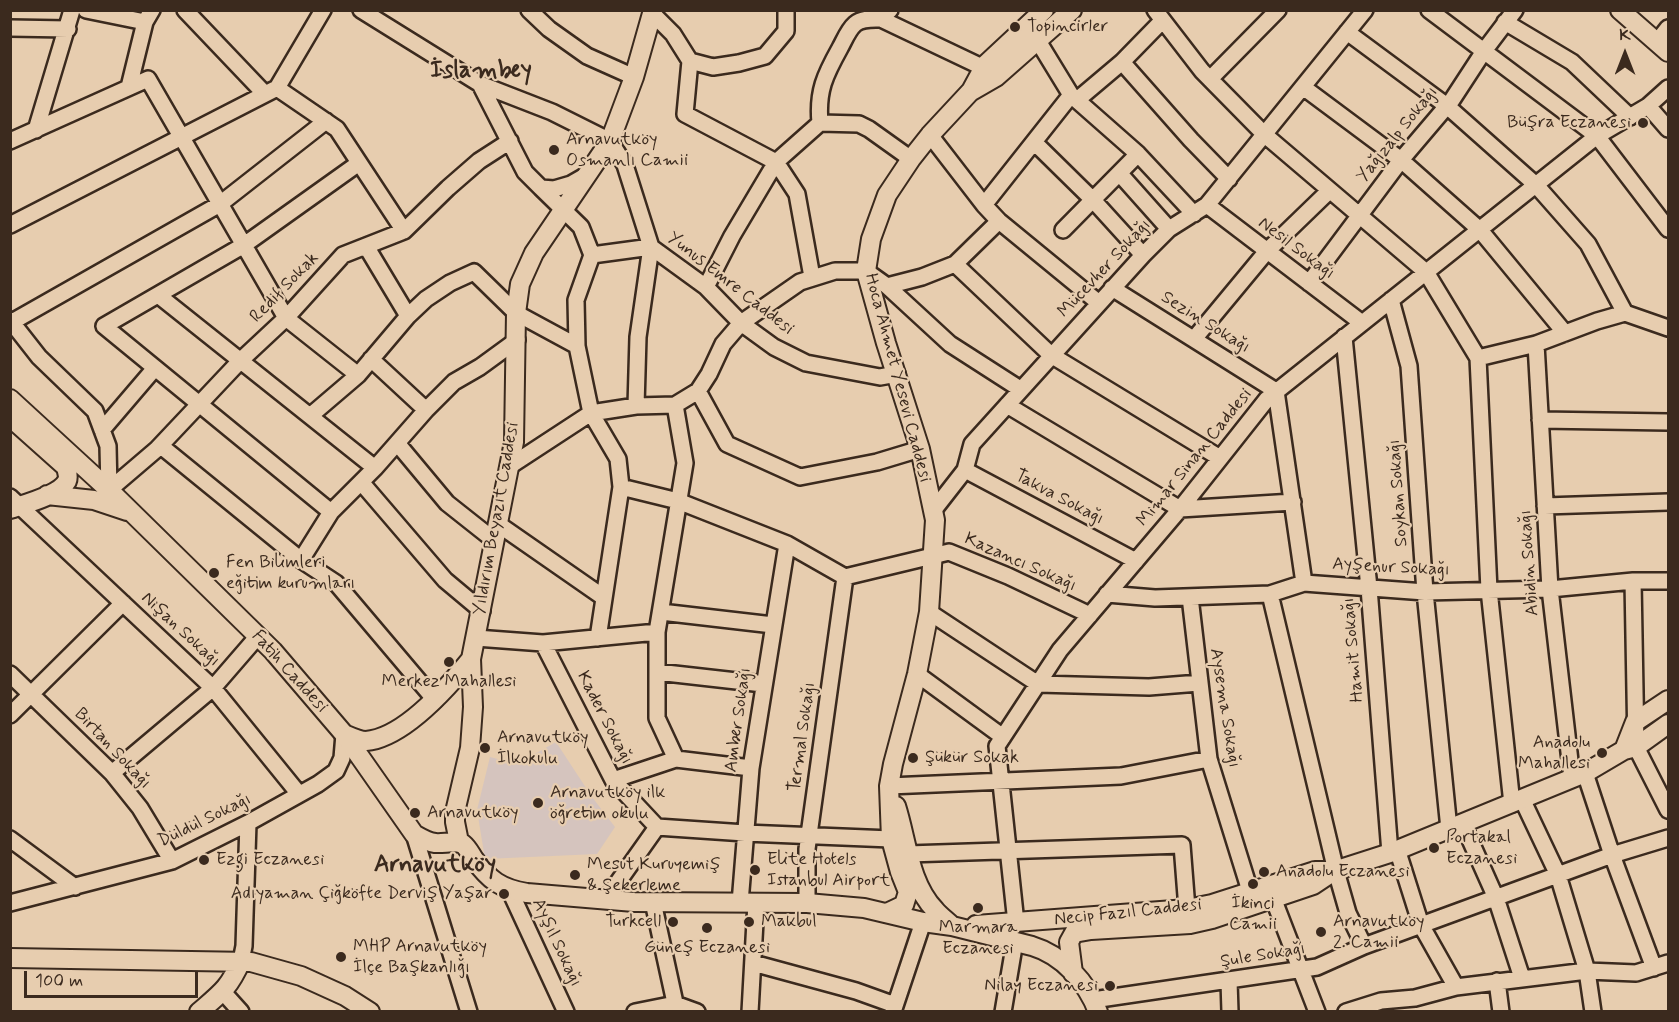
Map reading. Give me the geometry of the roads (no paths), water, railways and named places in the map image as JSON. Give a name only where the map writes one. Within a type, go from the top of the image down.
[{"type":"main road","name":"Hoca Ahmet Yesevi Caddesi","points":[[923,922],[900,872],[891,839],[889,786],[917,674],[929,612],[935,520],[920,449],[885,343],[866,271],[875,222],[887,195],[911,159],[970,92],[996,77],[1072,10]]},
{"type":"main road","points":[[1620,10],[1665,40]]},
{"type":"main road","points":[[970,92],[984,68],[997,52],[1043,11]]},
{"type":"main road","name":"Yıldırım Beyazıt Caddesi","points":[[459,842],[455,812],[470,748],[473,707],[471,659],[510,466],[516,421],[516,313],[520,284],[526,269],[562,209],[610,141],[634,77],[652,12]]},
{"type":"main road","name":"Fatih Caddesi","points":[[10,399],[109,490],[273,651],[344,734],[414,834]]},
{"type":"main road","points":[[10,417],[87,484],[109,490]]},
{"type":"main road","points":[[14,504],[58,491],[67,482],[66,467]]},
{"type":"main road","points":[[47,495],[94,500],[132,513]]},
{"type":"main road","points":[[344,734],[358,740],[375,739],[391,733],[422,712],[440,696],[471,659]]},
{"type":"main road","points":[[440,696],[458,693],[473,707]]},
{"type":"main road","points":[[1630,748],[1635,722],[1668,700]]},
{"type":"main road","name":"Necip Fazıl Caddesi","points":[[1073,973],[1069,942],[1074,933],[1190,924],[1212,919],[1320,882],[1335,871],[1456,827],[1578,776],[1668,724]]},
{"type":"main road","points":[[889,786],[901,821],[908,854],[925,896],[934,909],[952,926]]},
{"type":"main road","points":[[414,834],[436,843],[459,842],[467,847],[481,869],[510,891],[653,902],[807,903],[864,908],[923,922]]},
{"type":"main road","name":"Necip Fazıl Caddesi","points":[[923,922],[1016,932],[1187,909],[1212,904],[1315,871],[1335,871]]},
{"type":"main road","points":[[887,913],[904,905],[908,892]]},
{"type":"main road","points":[[1016,932],[1058,958],[1073,973],[1095,1006]]},
{"type":"main road","points":[[10,958],[241,961],[264,964],[301,976],[345,996],[370,1011]]},
{"type":"main road","points":[[199,1011],[232,981],[241,961]]},
{"type":"street","points":[[36,130],[72,10]]},
{"type":"street","points":[[86,10],[148,16],[129,87]]},
{"type":"street","points":[[185,10],[271,91],[337,129],[404,231]]},
{"type":"street","points":[[10,225],[271,91],[323,10]]},
{"type":"street","points":[[361,10],[480,84],[552,112],[610,141]]},
{"type":"street","points":[[529,10],[549,29],[587,56],[634,77]]},
{"type":"street","points":[[690,61],[713,67],[765,56],[786,31],[786,10]]},
{"type":"street","points":[[1210,79],[1278,10]]},
{"type":"street","name":"Mücevher Sokağı","points":[[933,511],[965,470],[972,444],[1143,255],[1169,229],[1201,210],[1229,179],[1365,10]]},
{"type":"street","points":[[1429,10],[1597,136],[1668,229]]},
{"type":"street","points":[[652,12],[673,34],[690,61],[685,114],[776,162],[797,194],[812,277]]},
{"type":"street","points":[[820,123],[819,98],[824,77],[848,32],[855,24],[865,19],[886,15],[984,68]]},
{"type":"street","points":[[984,205],[1034,141],[1074,97],[1122,62],[1158,16],[1210,79],[1265,135],[1426,272],[1478,358],[1489,590],[1517,802],[1558,875],[1587,971],[1593,1011]]},
{"type":"street","points":[[1510,16],[1572,62],[1630,117]]},
{"type":"street","name":"Yağızalp Sokağı","points":[[1309,283],[1401,160],[1447,106],[1510,16]]},
{"type":"street","points":[[10,28],[68,29]]},
{"type":"street","points":[[1347,32],[1447,106],[1536,185],[1588,244],[1625,313]]},
{"type":"street","name":"Nesil Sokağı","points":[[1038,41],[1074,97],[1201,210],[1267,251],[1362,323]]},
{"type":"street","points":[[1122,62],[1229,179]]},
{"type":"street","points":[[10,141],[148,79],[286,318],[357,375]]},
{"type":"street","points":[[480,84],[525,172],[581,227],[592,255],[576,300],[577,346],[591,413],[618,459],[621,487],[598,638]]},
{"type":"street","points":[[1303,87],[1401,160],[1480,230],[1565,333]]},
{"type":"street","name":"Mimar Sinan Caddesi","points":[[1003,1011],[1016,932],[998,746],[1060,650],[1180,509],[1267,399],[1597,136],[1648,106],[1668,88]]},
{"type":"street","points":[[1648,106],[1668,129]]},
{"type":"street","points":[[109,490],[108,446],[95,411],[39,357],[11,321],[220,204],[326,121]]},
{"type":"street","points":[[706,287],[732,236],[776,162],[820,123],[858,124],[869,129],[911,159]]},
{"type":"street","points":[[930,135],[999,221],[1099,303]]},
{"type":"street","name":"Redif Sokak","points":[[109,490],[161,446],[240,361],[286,318],[343,255],[404,231],[479,161],[510,141]]},
{"type":"street","name":"Yunus Emre Caddesi","points":[[610,141],[625,165],[651,247],[706,287],[741,323],[774,347],[806,363],[880,377],[897,374]]},
{"type":"street","points":[[1034,141],[1093,200],[1143,255]]},
{"type":"street","points":[[1063,230],[1138,154]]},
{"type":"street","points":[[331,512],[104,326],[244,245],[359,163]]},
{"type":"street","points":[[1120,174],[1169,229]]},
{"type":"street","points":[[541,188],[554,189],[571,184],[585,176]]},
{"type":"street","points":[[1194,339],[1267,251],[1329,191]]},
{"type":"street","points":[[887,286],[922,277],[955,264],[999,221]]},
{"type":"street","points":[[366,246],[408,316]]},
{"type":"street","points":[[592,255],[651,247],[638,337],[636,406]]},
{"type":"street","points":[[955,264],[1051,355],[1220,458]]},
{"type":"street","points":[[510,466],[591,413],[636,406],[675,405],[698,391],[723,344],[741,323],[800,282],[835,271],[866,271],[887,286],[950,344],[1020,389]]},
{"type":"street","points":[[310,416],[357,375],[408,316],[426,299],[450,283],[474,272],[516,313],[577,346]]},
{"type":"street","name":"Sezin Sokağı","points":[[1112,288],[1276,391]]},
{"type":"street","points":[[158,295],[375,468]]},
{"type":"street","name":"Soykan Sokağı","points":[[1391,300],[1409,366],[1425,592],[1456,827],[1496,898],[1522,978]]},
{"type":"street","points":[[1478,358],[1536,344],[1625,313],[1668,328]]},
{"type":"street","name":"Hamit Sokağı","points":[[1344,337],[1394,851],[1421,926],[1456,987]]},
{"type":"street","points":[[301,560],[331,512],[375,468],[426,410],[454,382],[480,367],[517,339]]},
{"type":"street","name":"Abidin Sokağı","points":[[1536,344],[1550,589],[1578,776],[1661,966]]},
{"type":"street","points":[[371,359],[426,410]]},
{"type":"street","points":[[102,430],[155,368]]},
{"type":"street","points":[[698,391],[727,444],[800,477],[877,462],[920,449]]},
{"type":"street","points":[[1107,594],[1155,598],[1270,594],[1304,583],[1276,391]]},
{"type":"street","points":[[675,405],[685,463],[657,632],[657,718],[676,759]]},
{"type":"street","points":[[1007,405],[1180,509],[1293,502]]},
{"type":"street","points":[[1540,420],[1668,422]]},
{"type":"street","points":[[397,443],[447,502],[603,597]]},
{"type":"street","points":[[161,446],[301,560],[336,583],[440,696]]},
{"type":"street","name":"Takva Sokağı","points":[[965,470],[1136,561]]},
{"type":"street","points":[[361,482],[445,580],[482,610]]},
{"type":"street","points":[[621,487],[678,501],[787,544],[845,577]]},
{"type":"street","points":[[1545,506],[1668,502]]},
{"type":"street","name":"Nişan Sokağı","points":[[14,504],[213,688],[298,794]]},
{"type":"street","name":"Amber Sokağı","points":[[750,1011],[753,963],[745,833],[751,768],[763,684],[787,544]]},
{"type":"street","name":"Kazancı Sokağı","points":[[845,577],[949,552],[1008,576],[1089,615]]},
{"type":"street","name":"Termal Sokağı","points":[[807,903],[808,834],[845,577]]},
{"type":"street","points":[[1633,581],[1635,722]]},
{"type":"street","name":"Ayşenur Sokağı","points":[[1304,583],[1425,592],[1550,589],[1633,581],[1668,581]]},
{"type":"street","points":[[1270,594],[1335,871],[1348,913],[1364,946]]},
{"type":"street","name":"Aysema Sokağı","points":[[1190,597],[1209,759],[1251,891]]},
{"type":"street","points":[[10,715],[123,603]]},
{"type":"street","points":[[661,612],[773,625]]},
{"type":"street","points":[[929,612],[1038,684],[1149,687],[1199,683]]},
{"type":"street","points":[[476,638],[543,643],[657,632]]},
{"type":"street","points":[[112,773],[213,688],[258,636]]},
{"type":"street","name":"Kader Sokağı","points":[[543,643],[613,780],[657,827]]},
{"type":"street","points":[[657,672],[763,684]]},
{"type":"street","name":"Birtan Sokağı","points":[[10,674],[112,773],[140,808],[172,861]]},
{"type":"street","points":[[917,674],[1003,737]]},
{"type":"street","name":"Düldül Sokağı","points":[[10,903],[172,861],[248,823],[336,771],[342,758],[344,734]]},
{"type":"street","points":[[1630,748],[1668,810]]},
{"type":"street","points":[[613,780],[676,759],[751,768]]},
{"type":"street","points":[[889,786],[1121,776],[1209,759]]},
{"type":"street","points":[[241,961],[244,946],[248,823]]},
{"type":"street","points":[[606,899],[657,827],[891,839]]},
{"type":"street","name":"Fatih Caddesi","points":[[414,834],[469,1011]]},
{"type":"street","name":"Şule Sokağı","points":[[1095,1006],[1317,967],[1364,946],[1612,855],[1668,838]]},
{"type":"street","points":[[10,839],[75,887]]},
{"type":"street","points":[[908,854],[1182,845],[1187,909]]},
{"type":"street","name":"Ayşıl Sokağı","points":[[510,891],[566,1011]]},
{"type":"street","points":[[1273,898],[1317,1011]]},
{"type":"street","points":[[653,902],[676,1008]]},
{"type":"street","points":[[753,963],[856,992],[894,1008],[923,922]]},
{"type":"street","points":[[1346,1011],[1380,1001],[1416,1005],[1456,987],[1497,981],[1587,971],[1636,973],[1661,966]]},
{"type":"street","points":[[1229,981],[1230,1011]]},
{"type":"street","points":[[1497,981],[1501,1011]]},
{"type":"street","points":[[222,992],[242,1011]]},
{"type":"street","points":[[635,1011],[676,1008],[698,1011]]},
{"type":"place","name":"Topincirler","points":[[1015,27]]},
{"type":"place","name":"Büşra Eczanesi","points":[[1643,123]]},
{"type":"place","name":"Arnavutköy Osmanlı Camii","points":[[554,150]]},
{"type":"place","name":"Fen Bilimleri eğitim kurumları","points":[[214,573]]},
{"type":"place","name":"Merkez Mahallesi","points":[[449,662]]},
{"type":"place","name":"Arnavutköy İlkokulu","points":[[485,748]]},
{"type":"place","name":"Anadolu Mahallesi","points":[[1602,753]]},
{"type":"place","name":"Şükür Sokak","points":[[913,758]]},
{"type":"place","name":"Arnavutköy ilk öğretim okulu","points":[[538,803]]},
{"type":"place","name":"Arnavutköy","points":[[415,813]]},
{"type":"place","name":"Portakal Eczanesi","points":[[1434,848]]},
{"type":"place","name":"Ezgi Eczanesi","points":[[204,860]]},
{"type":"place","name":"Elite Hotels Istanbul Airport","points":[[755,870]]},
{"type":"place","name":"Anadolu Eczanesi","points":[[1264,872]]},
{"type":"place","name":"Mesut Kuruyemiş & Şekerleme","points":[[575,875]]},
{"type":"place","name":"İkinci Camii","points":[[1253,884]]},
{"type":"place","name":"Adıyaman Çiğköfte Derviş Yaşar","points":[[504,894]]},
{"type":"place","name":"Marmara Eczanesi","points":[[978,908]]},
{"type":"place","name":"Turkcell","points":[[673,922]]},
{"type":"place","name":"Makbul","points":[[749,922]]},
{"type":"place","name":"Güneş Eczanesi","points":[[707,928]]},
{"type":"place","name":"Arnavutköy 2. Camii","points":[[1321,932]]},
{"type":"place","name":"MHP Arnavutköy İlçe Başkanlığı","points":[[341,957]]},
{"type":"place","name":"Nilay Eczanesi","points":[[1110,986]]},
{"type":"district","name":"İslambey","points":[[481,72]]},
{"type":"district","name":"Arnavutköy","points":[[435,866]]}]
